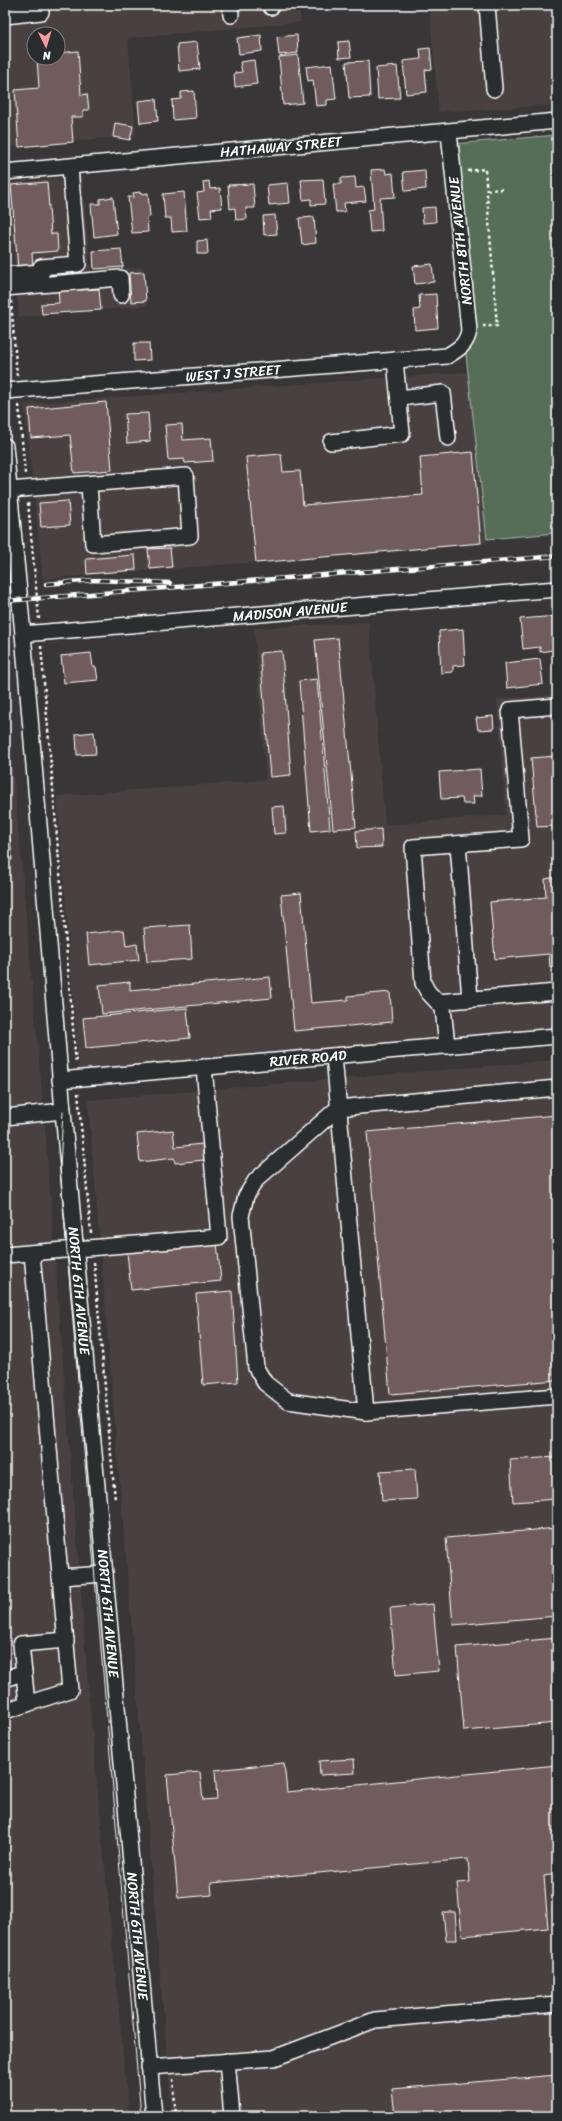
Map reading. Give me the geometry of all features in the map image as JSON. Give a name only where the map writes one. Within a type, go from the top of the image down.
[{"type":"street","points":[[5,16],[41,12],[40,5]]},
{"type":"street","points":[[487,5],[494,88]]},
{"type":"street","name":"HATHAWAY STREET","points":[[5,172],[557,121]]},
{"type":"street","name":"NORTH 8TH AVENUE","points":[[449,132],[468,327],[467,339],[459,348]]},
{"type":"street","points":[[7,282],[42,272],[42,267],[78,264],[70,166]]},
{"type":"street","points":[[7,282],[120,278],[121,295]]},
{"type":"street","name":"WEST J STREET","points":[[11,391],[447,356],[459,348]]},
{"type":"street","points":[[331,442],[402,434],[395,360]]},
{"type":"street","points":[[399,398],[443,393],[448,438]]},
{"type":"street","name":"NORTH 6TH AVENUE","points":[[5,446],[7,481],[23,634],[75,1250],[154,2116]]},
{"type":"street","points":[[7,481],[27,488],[186,476],[190,536],[93,544],[89,484]]},
{"type":"street","name":"MADISON AVENUE","points":[[23,634],[557,589]]},
{"type":"street","points":[[447,1046],[444,1008],[428,992],[423,983],[413,847],[521,839],[510,710],[557,706]]},
{"type":"street","points":[[458,844],[470,999]]},
{"type":"street","points":[[438,1002],[557,992]]},
{"type":"street","name":"RIVER ROAD","points":[[60,1080],[557,1036]]},
{"type":"street","points":[[334,1056],[366,1412]]},
{"type":"street","points":[[5,1255],[220,1237],[204,1067]]},
{"type":"street","points":[[557,1088],[338,1108],[256,1180],[246,1196],[241,1216],[256,1368],[265,1383],[288,1401],[366,1412],[557,1396]]},
{"type":"street","points":[[5,1117],[63,1111]]},
{"type":"street","points":[[5,1711],[70,1690],[32,1253]]},
{"type":"street","points":[[60,1577],[105,1574]]},
{"type":"street","points":[[27,1704],[21,1644],[66,1640]]},
{"type":"street","points":[[5,1679],[24,1672]]},
{"type":"street","points":[[149,2067],[274,2058],[375,2020],[557,2004]]},
{"type":"street","points":[[227,2061],[232,2116]]},
{"type":"path","points":[[454,173],[485,169],[487,190],[497,326],[468,327]]},
{"type":"path","points":[[487,190],[503,188]]},
{"type":"path","points":[[5,213],[11,391],[27,488],[115,1502]]},
{"type":"path","points":[[168,2065],[173,2079],[176,2116]]},
{"type":"shaded area","points":[[5,5],[299,5],[301,22],[128,38],[136,135],[5,148]]},
{"type":"shaded area","points":[[429,5],[557,5],[557,105],[439,112]]},
{"type":"shaded area","points":[[82,176],[91,272],[144,267],[147,306],[19,317],[7,183]]},
{"type":"shaded area","points":[[468,372],[487,544],[43,579],[24,404]]},
{"type":"shaded area","points":[[369,622],[385,825],[506,815],[497,699],[557,695],[557,1027],[79,1072],[57,796],[266,780],[254,628]]},
{"type":"shaded area","points":[[5,758],[12,758],[44,1116],[90,1711],[129,2116],[5,2116]]},
{"type":"shaded area","points":[[557,1060],[557,2116],[172,2116],[88,1100]]},
{"type":"green space","points":[[557,135],[557,533],[487,539],[442,145]]},
{"type":"building","points":[[261,35],[262,51],[239,54],[237,38]]},
{"type":"building","points":[[297,35],[298,53],[279,55],[277,37]]},
{"type":"building","points":[[349,41],[351,57],[339,58],[338,42]]},
{"type":"building","points":[[197,42],[200,69],[179,71],[177,44]]},
{"type":"building","points":[[430,48],[432,69],[425,70],[427,92],[406,94],[403,61],[421,59],[420,49]]},
{"type":"building","points":[[78,51],[81,95],[87,94],[89,110],[83,110],[83,117],[71,117],[73,142],[19,147],[15,90],[39,88],[38,66],[66,66],[66,52]]},
{"type":"building","points":[[298,55],[303,103],[283,105],[279,57]]},
{"type":"building","points":[[254,60],[257,84],[235,87],[234,73],[242,72],[240,62]]},
{"type":"building","points":[[368,61],[370,97],[349,98],[346,62]]},
{"type":"building","points":[[332,64],[336,99],[327,100],[327,105],[316,106],[313,80],[308,81],[306,67]]},
{"type":"building","points":[[397,66],[400,98],[378,99],[376,68]]},
{"type":"building","points":[[194,91],[196,118],[173,120],[172,100],[181,99],[181,92]]},
{"type":"building","points":[[156,99],[158,121],[140,123],[138,101]]},
{"type":"building","points":[[115,123],[133,126],[130,140],[113,137]]},
{"type":"building","points":[[385,169],[386,174],[393,173],[395,197],[380,198],[382,231],[370,232],[368,210],[374,209],[371,170]]},
{"type":"building","points":[[425,170],[426,189],[405,191],[403,172]]},
{"type":"building","points":[[355,177],[356,188],[364,187],[366,201],[344,203],[345,212],[336,212],[333,184],[341,184],[341,178]]},
{"type":"building","points":[[323,179],[325,204],[311,205],[311,199],[303,200],[301,180]]},
{"type":"building","points":[[209,181],[210,189],[220,188],[222,208],[211,209],[212,217],[200,218],[197,193],[204,192],[203,182]]},
{"type":"building","points":[[47,182],[51,234],[57,234],[58,251],[32,253],[33,268],[18,269],[11,185]]},
{"type":"building","points":[[288,183],[290,203],[269,205],[267,185]]},
{"type":"building","points":[[253,184],[255,208],[246,208],[247,219],[236,220],[235,208],[230,209],[228,185]]},
{"type":"building","points":[[140,192],[140,194],[148,193],[150,217],[147,217],[148,232],[132,233],[128,197],[134,197],[133,193]]},
{"type":"building","points":[[184,192],[187,231],[172,232],[171,218],[165,218],[163,194]]},
{"type":"building","points":[[113,197],[117,234],[94,237],[91,204],[100,204],[100,199]]},
{"type":"building","points":[[435,207],[436,222],[423,223],[422,208]]},
{"type":"building","points":[[275,215],[277,234],[264,235],[263,216]]},
{"type":"building","points":[[314,217],[316,243],[302,245],[299,218]]},
{"type":"building","points":[[207,240],[208,254],[197,254],[197,241]]},
{"type":"building","points":[[121,249],[123,267],[94,269],[93,251]]},
{"type":"building","points":[[432,264],[434,282],[415,284],[413,266]]},
{"type":"building","points":[[144,272],[146,301],[131,302],[129,273]]},
{"type":"building","points":[[79,284],[80,290],[99,289],[101,310],[42,314],[41,304],[59,303],[58,286]]},
{"type":"building","points":[[436,294],[438,328],[415,330],[414,310],[420,309],[419,295]]},
{"type":"building","points":[[134,343],[149,343],[150,360],[134,361]]},
{"type":"building","points":[[106,402],[112,470],[74,473],[70,435],[31,438],[29,409]]},
{"type":"building","points":[[148,413],[150,441],[127,443],[125,414]]},
{"type":"building","points":[[182,424],[183,440],[211,438],[213,461],[185,463],[184,459],[168,460],[165,425]]},
{"type":"building","points":[[473,452],[481,543],[256,563],[246,457],[281,454],[283,472],[300,471],[303,505],[423,495],[420,457]]},
{"type":"building","points":[[68,501],[70,525],[41,527],[39,503]]},
{"type":"building","points":[[170,548],[172,567],[150,569],[148,549]]},
{"type":"building","points":[[135,555],[136,570],[87,574],[86,559]]},
{"type":"building","points":[[557,616],[557,640],[552,640],[553,650],[540,652],[540,647],[523,649],[520,619]]},
{"type":"building","points":[[463,629],[465,665],[453,666],[453,672],[441,673],[439,631]]},
{"type":"building","points":[[338,638],[356,827],[333,829],[315,640]]},
{"type":"building","points":[[282,651],[291,775],[270,777],[260,653]]},
{"type":"building","points":[[91,653],[93,667],[96,667],[98,680],[64,683],[61,656]]},
{"type":"building","points":[[540,659],[543,684],[507,688],[505,663]]},
{"type":"building","points":[[317,679],[330,829],[311,831],[299,681]]},
{"type":"building","points":[[493,716],[494,729],[478,730],[476,718]]},
{"type":"building","points":[[94,732],[96,754],[77,755],[76,734]]},
{"type":"building","points":[[557,756],[557,826],[537,827],[531,758]]},
{"type":"building","points":[[480,769],[482,796],[473,796],[474,804],[463,804],[462,798],[441,799],[439,772]]},
{"type":"building","points":[[284,806],[286,833],[274,834],[272,807]]},
{"type":"building","points":[[381,829],[382,847],[357,848],[356,831]]},
{"type":"building","points":[[5,839],[10,839],[12,860],[5,860]]},
{"type":"building","points":[[557,877],[557,968],[550,968],[549,954],[495,959],[490,902],[546,897],[545,879]]},
{"type":"building","points":[[301,893],[311,1003],[348,1000],[348,996],[390,992],[392,1022],[294,1031],[281,895]]},
{"type":"building","points":[[190,925],[192,959],[147,962],[144,928]]},
{"type":"building","points":[[124,930],[126,946],[137,944],[139,960],[89,965],[86,934]]},
{"type":"building","points":[[270,977],[272,998],[102,1014],[99,985],[130,982],[130,990]]},
{"type":"building","points":[[187,1008],[190,1038],[86,1048],[83,1018]]},
{"type":"building","points":[[557,1115],[557,1380],[390,1394],[367,1132]]},
{"type":"building","points":[[173,1130],[175,1147],[202,1144],[204,1160],[175,1163],[174,1158],[140,1162],[137,1134]]},
{"type":"building","points":[[217,1243],[221,1281],[131,1290],[127,1252]]},
{"type":"building","points":[[232,1291],[238,1382],[203,1385],[196,1294]]},
{"type":"building","points":[[557,1457],[557,1499],[513,1502],[510,1460]]},
{"type":"building","points":[[415,1469],[417,1499],[382,1501],[380,1471]]},
{"type":"building","points":[[557,1528],[557,1616],[453,1625],[446,1538]]},
{"type":"building","points":[[433,1604],[439,1671],[396,1675],[390,1608]]},
{"type":"building","points":[[557,1638],[557,1723],[464,1731],[457,1647]]},
{"type":"building","points":[[354,1759],[355,1773],[320,1775],[319,1761]]},
{"type":"building","points":[[284,1763],[287,1792],[557,1765],[557,1874],[544,1876],[548,1928],[462,1936],[457,1883],[470,1882],[468,1859],[211,1883],[212,1895],[178,1898],[167,1775],[200,1772],[203,1800],[217,1799],[215,1770]]},
{"type":"building","points":[[443,1912],[455,1912],[457,1940],[446,1940]]},
{"type":"building","points":[[557,2075],[557,2116],[395,2116],[392,2089]]},
{"type":"tram line","points":[[63,1111],[60,1168],[141,2116]]},
{"type":"railway","points":[[5,601],[557,556]]},
{"type":"railway","points":[[46,584],[95,580],[170,583]]}]
